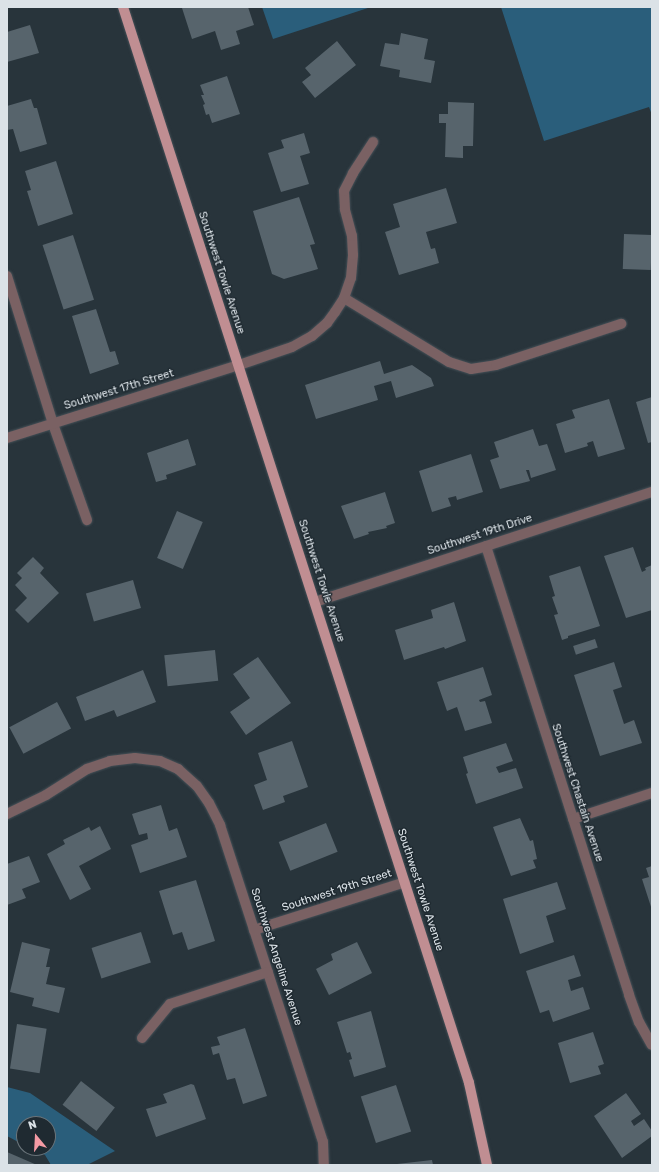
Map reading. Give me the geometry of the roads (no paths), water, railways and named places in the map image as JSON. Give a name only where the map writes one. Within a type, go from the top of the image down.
[{"type":"main road","name":"Southwest Towle Avenue","points":[[124,7],[405,882],[476,1110],[487,1165]]},
{"type":"street","name":"Southwest 17th Street","points":[[7,438],[239,365],[292,347],[312,336],[327,323],[344,298],[351,278],[353,255],[352,236],[345,210],[344,191],[353,173],[373,142]]},
{"type":"street","points":[[7,278],[53,424],[87,520]]},
{"type":"street","points":[[344,298],[449,362],[471,369],[496,365],[621,324]]},
{"type":"street","name":"Southwest 19th Drive","points":[[315,602],[652,492]]},
{"type":"street","name":"Southwest Chastain Avenue","points":[[486,546],[629,995],[639,1022],[652,1045]]},
{"type":"street","name":"Southwest Angeline Avenue","points":[[7,814],[46,795],[87,769],[110,761],[135,758],[160,762],[178,768],[197,786],[209,803],[220,825],[323,1142],[324,1165]]},
{"type":"street","points":[[573,819],[652,793]]},
{"type":"street","name":"Southwest 19th Street","points":[[254,930],[405,882]]},
{"type":"street","points":[[142,1038],[170,1004],[268,972]]}]
